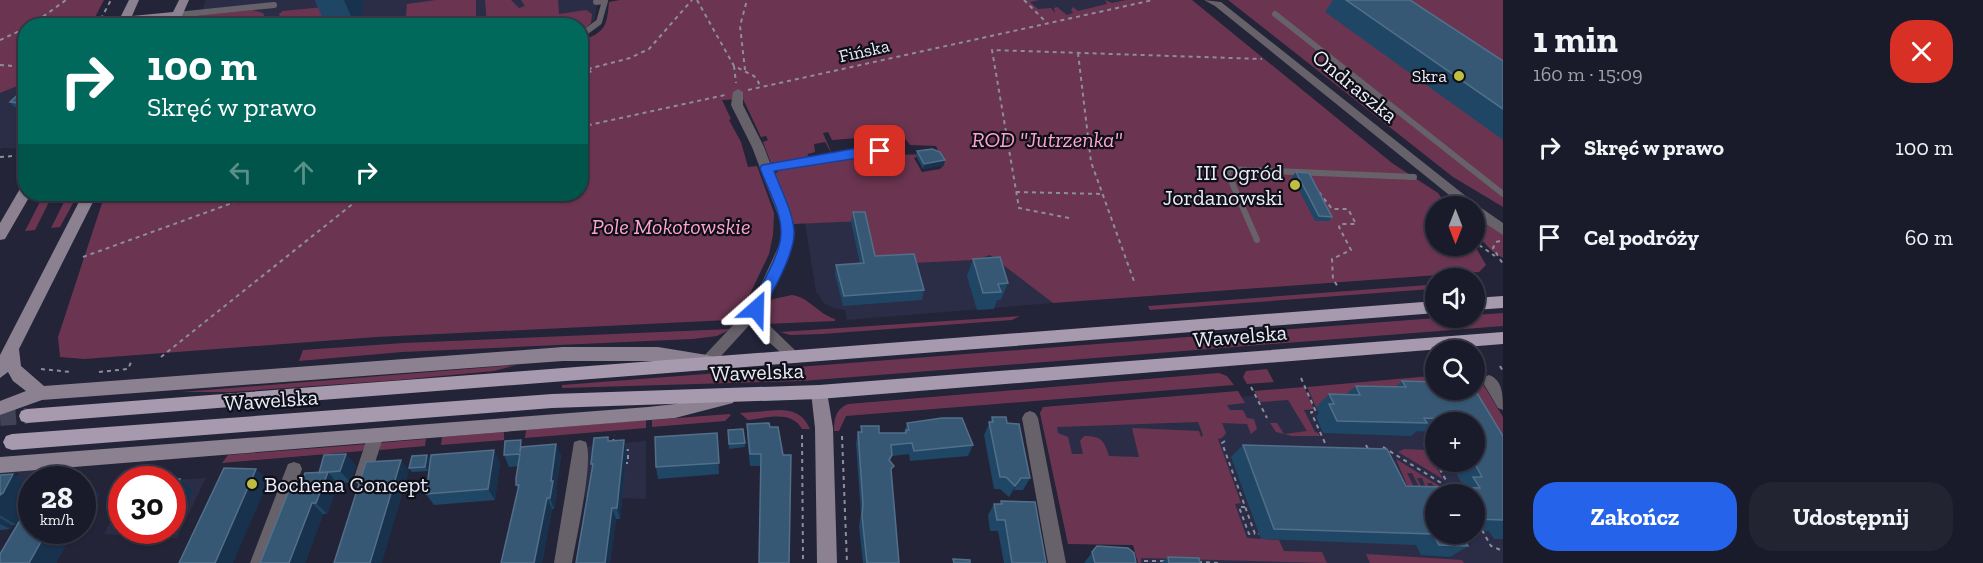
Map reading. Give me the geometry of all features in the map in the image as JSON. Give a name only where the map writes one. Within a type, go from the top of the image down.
[{"type":"main road","points":[[125,18],[134,0]]},
{"type":"main road","points":[[176,18],[184,0]]},
{"type":"main road","points":[[0,235],[20,201]]},
{"type":"main road","points":[[0,371],[86,201]]},
{"type":"main road","points":[[1485,303],[1503,302]]},
{"type":"main road","name":"Wawelska","points":[[27,416],[1425,308]]},
{"type":"main road","name":"Wawelska","points":[[12,442],[552,401],[819,392],[1503,338]]},
{"type":"main road","points":[[0,363],[14,346]]},
{"type":"main road","points":[[14,346],[10,359],[13,369],[24,381],[42,393]]},
{"type":"main road","points":[[0,408],[42,393],[552,354],[658,354],[707,362]]},
{"type":"main road","points":[[819,392],[824,428],[827,563]]},
{"type":"main road","points":[[0,465],[675,411],[736,395]]},
{"type":"street","name":"Ondraszka","points":[[1209,0],[1218,4],[1458,196]]},
{"type":"street","points":[[707,362],[756,309],[785,249],[788,233],[787,223],[766,168],[738,105],[738,92]]},
{"type":"street","name":"Ondraszka","points":[[1485,217],[1503,230]]},
{"type":"street","points":[[756,309],[766,331],[793,355]]},
{"type":"street","points":[[1489,381],[1503,403]]},
{"type":"street","points":[[1030,418],[1057,563]]},
{"type":"street","points":[[356,498],[376,435]]},
{"type":"street","points":[[563,563],[579,478],[580,447]]},
{"type":"street","points":[[259,563],[294,469]]},
{"type":"lane","points":[[588,30],[599,22],[605,1],[596,2]]},
{"type":"lane","points":[[188,18],[274,5]]},
{"type":"lane","points":[[1275,14],[1503,194]]},
{"type":"lane","points":[[766,168],[852,153],[895,149]]},
{"type":"lane","points":[[1257,240],[1226,169],[1414,177]]},
{"type":"path","points":[[41,18],[66,0]]},
{"type":"path","points":[[101,18],[111,0]]},
{"type":"path","points":[[592,74],[589,69],[630,58],[649,49],[692,0]]},
{"type":"path","points":[[697,0],[734,66],[738,92]]},
{"type":"path","points":[[746,72],[740,29],[742,9],[747,0]]},
{"type":"path","points":[[1024,0],[1047,23]]},
{"type":"path","name":"Fińska","points":[[588,125],[1153,0]]},
{"type":"path","points":[[0,40],[18,32]]},
{"type":"path","points":[[1069,218],[1020,210],[992,51],[1262,60]]},
{"type":"path","points":[[1078,53],[1091,162],[1135,284]]},
{"type":"path","points":[[0,65],[18,66]]},
{"type":"path","points":[[734,66],[759,82],[755,88]]},
{"type":"path","points":[[0,157],[18,156]]},
{"type":"path","points":[[1307,173],[1333,210],[1348,209],[1356,224],[1340,224],[1339,227],[1351,250],[1332,259],[1333,279],[1338,287]]},
{"type":"path","points":[[1016,192],[1103,194]]},
{"type":"path","points":[[83,257],[238,201]]},
{"type":"path","points":[[161,357],[355,201]]},
{"type":"path","points":[[1497,257],[1494,245],[1503,240]]},
{"type":"path","points":[[1485,249],[1503,262]]},
{"type":"path","points":[[99,372],[128,369],[132,360]]},
{"type":"path","points":[[1500,366],[1503,371]]},
{"type":"path","points":[[42,369],[71,372]]},
{"type":"path","points":[[1301,378],[1316,412],[1311,412],[1325,443]]},
{"type":"path","points":[[1251,387],[1267,418]]},
{"type":"path","points":[[613,451],[614,435]]},
{"type":"path","points":[[802,435],[803,563]]},
{"type":"path","points":[[842,436],[847,563]]},
{"type":"path","points":[[1226,441],[1222,443],[1257,534],[1249,534],[1239,507],[1245,507]]},
{"type":"path","points":[[1366,445],[1370,453]]},
{"type":"path","points":[[1389,457],[1383,446],[1442,484]]},
{"type":"path","points":[[621,451],[628,450],[628,463],[626,463]]},
{"type":"path","points":[[1485,535],[1491,546],[1503,551]]},
{"type":"path","points":[[1144,561],[1167,561]]},
{"type":"path","points":[[1188,562],[1220,563]]},
{"type":"shaded area","points":[[206,0],[596,0],[597,5],[595,19],[588,26],[588,18],[199,18]]},
{"type":"shaded area","points":[[1026,0],[1135,0],[1053,18],[1042,16]]},
{"type":"shaded area","points":[[18,86],[18,149],[2,148],[0,150],[0,93]]},
{"type":"shaded area","points":[[864,220],[874,265],[975,260],[990,254],[1053,303],[847,320],[845,310],[833,308],[824,303],[816,292],[805,223]]},
{"type":"shaded area","points":[[1425,382],[1425,400],[1469,400],[1476,412],[1425,412],[1425,472],[1485,472],[1485,428],[1503,459],[1503,563],[1138,563],[1133,545],[1068,544],[1040,413]]},
{"type":"shaded area","points":[[646,441],[646,499],[584,497],[588,446]]},
{"type":"shaded area","points":[[61,455],[56,466],[18,466],[18,473],[0,474],[0,460]]},
{"type":"shaded area","points":[[206,478],[186,519],[186,479]]},
{"type":"green space","points":[[0,0],[104,0],[95,18],[18,18],[18,86],[0,93]]},
{"type":"green space","points":[[436,0],[476,0],[476,18],[406,18],[407,4]]},
{"type":"green space","points":[[485,0],[511,0],[519,8],[525,6],[521,0],[558,0],[559,14],[586,10],[592,14],[591,23],[588,26],[588,18],[486,18]]},
{"type":"green space","points":[[620,0],[1039,0],[1030,2],[1038,9],[1051,8],[1055,13],[1054,8],[1057,7],[1067,15],[1073,13],[1071,10],[1073,7],[1078,11],[1107,4],[1105,0],[1112,3],[1126,0],[1192,0],[1392,163],[1438,193],[1440,196],[1425,196],[1425,256],[1481,256],[1486,265],[1483,268],[1425,268],[1425,276],[1053,303],[990,255],[975,260],[874,265],[864,221],[794,224],[776,179],[776,173],[781,169],[861,156],[927,154],[914,158],[922,172],[940,169],[944,165],[936,146],[910,145],[896,127],[878,130],[885,145],[877,147],[871,137],[832,140],[828,132],[823,133],[832,154],[825,142],[814,144],[815,152],[808,154],[806,160],[772,166],[763,142],[768,140],[766,136],[761,137],[743,99],[722,100],[731,119],[729,120],[741,142],[748,167],[757,166],[774,213],[769,254],[739,317],[729,320],[376,337],[84,359],[60,357],[58,337],[103,201],[588,201],[588,38],[603,28],[609,2]]},
{"type":"green space","points":[[1228,0],[1503,0],[1503,207],[1453,177]]},
{"type":"green space","points":[[334,6],[331,18],[280,18],[279,14],[283,11]]},
{"type":"green space","points":[[252,10],[263,13],[265,18],[186,18]]},
{"type":"green space","points":[[40,201],[50,201],[35,230],[25,231]]},
{"type":"green space","points":[[64,201],[74,201],[60,227],[51,228]]},
{"type":"green space","points":[[1485,222],[1503,234],[1503,258],[1485,244]]},
{"type":"green space","points":[[1425,285],[1425,289],[1150,310],[1148,306]]},
{"type":"green space","points":[[792,295],[804,299],[835,321],[766,324],[766,306],[773,299]]},
{"type":"green space","points":[[1503,313],[1503,326],[1485,327],[1485,314]]},
{"type":"green space","points":[[1020,316],[1012,320],[822,334],[790,335],[780,332]]},
{"type":"green space","points":[[1425,319],[1425,328],[1478,328],[802,381],[562,388],[562,385]]},
{"type":"green space","points":[[731,329],[717,336],[693,339],[402,352],[299,361],[303,350],[404,343]]},
{"type":"green space","points":[[516,365],[494,371],[398,380],[230,392],[182,392]]},
{"type":"green space","points":[[1267,369],[1274,382],[1247,384],[1243,377],[1246,371]]},
{"type":"green space","points":[[1219,373],[1227,376],[1234,385],[846,416],[839,431],[834,431],[836,414],[848,404]]},
{"type":"green space","points":[[1425,377],[1425,392],[1316,407],[1307,387]]},
{"type":"green space","points":[[1304,387],[1314,409],[1304,410],[1315,432],[1320,436],[1284,434],[1307,431],[1288,400],[1260,402],[1254,391]]},
{"type":"green space","points":[[1485,387],[1503,417],[1503,445],[1479,400],[1485,400]]},
{"type":"green space","points":[[1238,391],[1245,403],[1227,405],[1230,410],[1243,410],[1247,418],[1254,419],[1257,429],[1251,434],[1247,424],[1222,423],[1226,433],[1218,439],[1241,503],[1235,504],[1247,538],[1279,540],[1284,551],[1322,552],[1327,563],[1141,558],[1141,563],[1138,563],[1133,545],[1068,544],[1040,413],[1043,407]],"holes":[[[1198,422],[1203,435],[1201,437],[1199,431],[1132,428],[1139,457],[1109,456],[1101,440],[1090,436],[1084,436],[1080,441],[1083,454],[1072,454],[1068,437],[1058,433],[1057,427]]]},
{"type":"green space","points":[[779,410],[798,414],[810,429],[802,429],[792,419],[785,417],[748,420],[740,413]]},
{"type":"green space","points":[[731,415],[725,421],[652,427],[652,420]]},
{"type":"green space","points":[[646,420],[646,428],[525,438],[526,430]]},
{"type":"green space","points":[[1270,423],[1277,423],[1284,434],[1276,432]]},
{"type":"green space","points":[[504,432],[504,440],[441,445],[442,437]]},
{"type":"green space","points":[[426,439],[425,446],[380,450],[377,446],[378,443]]},
{"type":"green space","points":[[368,444],[362,451],[222,463],[228,455]]},
{"type":"green space","points":[[1404,449],[1425,450],[1425,468],[1398,452]]},
{"type":"green space","points":[[1396,459],[1436,484],[1427,483],[1425,486],[1422,478],[1417,478],[1422,488],[1419,487],[1412,473],[1407,473],[1414,487],[1408,487]]},
{"type":"green space","points":[[1431,472],[1439,472],[1443,479]]},
{"type":"green space","points":[[1366,554],[1462,560],[1464,563],[1370,563]]},
{"type":"building","points":[[1346,0],[1410,0],[1503,61],[1503,109]]},
{"type":"building","points":[[18,95],[18,103],[10,102]]},
{"type":"building","points":[[932,149],[940,152],[945,160],[924,164],[917,151]]},
{"type":"building","points":[[1296,172],[1309,173],[1332,217],[1319,216]]},
{"type":"building","points":[[853,212],[865,212],[875,256],[914,254],[924,290],[844,296],[836,265],[864,263]]},
{"type":"building","points":[[1000,257],[1008,283],[998,284],[1001,292],[983,293],[973,259]]},
{"type":"building","points":[[1402,381],[1425,382],[1425,400],[1481,400],[1503,436],[1503,520],[1485,519],[1485,484],[1477,484],[1473,477],[1482,477],[1479,472],[1485,472],[1485,412],[1425,412],[1425,423],[1337,421],[1329,404],[1334,404],[1329,394],[1360,395],[1356,386],[1406,387]]},
{"type":"building","points":[[992,417],[1006,417],[1007,423],[1019,424],[1030,478],[1021,478],[1015,486],[1006,477],[1000,477],[989,422],[993,422]]},
{"type":"building","points":[[942,418],[962,418],[973,445],[914,451],[912,443],[891,445],[892,455],[889,460],[894,466],[891,469],[899,563],[867,563],[858,432],[862,432],[861,426],[879,426],[879,433],[906,433],[906,430],[909,430],[907,423]]},
{"type":"building","points":[[769,423],[770,427],[778,427],[783,455],[791,455],[789,563],[759,563],[761,454],[750,454],[747,424]]},
{"type":"building","points":[[743,429],[745,443],[729,444],[728,430]]},
{"type":"building","points":[[717,433],[719,463],[656,467],[655,437]]},
{"type":"building","points":[[608,437],[608,441],[624,440],[617,508],[612,508],[605,563],[576,563],[593,464],[591,464],[594,438]]},
{"type":"building","points":[[521,440],[520,452],[521,447],[556,444],[551,481],[553,481],[550,498],[547,498],[534,563],[501,563],[519,485],[516,485],[516,478],[520,454],[504,455],[505,441]]},
{"type":"building","points":[[1243,445],[1387,449],[1406,486],[1425,487],[1425,534],[1274,529]]},
{"type":"building","points":[[494,450],[488,489],[426,494],[431,455]]},
{"type":"building","points":[[346,454],[340,471],[319,473],[324,455]]},
{"type":"building","points":[[427,455],[425,467],[409,468],[412,456]]},
{"type":"building","points":[[401,460],[370,563],[334,563],[366,462]]},
{"type":"building","points":[[224,468],[256,469],[215,563],[179,563]]},
{"type":"building","points":[[328,472],[316,503],[312,503],[289,563],[260,563],[290,488],[299,489],[305,473]]},
{"type":"building","points":[[13,474],[3,493],[0,495],[0,475]]},
{"type":"building","points":[[1001,501],[1035,502],[1046,563],[1012,563],[1005,520],[997,520],[994,504],[1002,504]]},
{"type":"building","points":[[18,524],[18,544],[40,544],[29,563],[0,563],[0,554]]},
{"type":"building","points":[[1467,544],[1468,546],[1439,545]]},
{"type":"building","points":[[1097,546],[1128,548],[1134,553],[1136,563],[1095,563],[1092,552]]},
{"type":"building","points":[[1168,557],[1199,558],[1200,563],[1169,563]]},
{"type":"building","points":[[953,559],[970,560],[970,563],[954,563]]},
{"type":"tunnel","points":[[0,418],[27,416]]},
{"type":"place","name":"Skra","points":[[1459,76]]},
{"type":"place","name":"III Ogród Jordanowski","points":[[1295,185]]},
{"type":"place","name":"Bochena Concept","points":[[252,484]]},
{"type":"route","points":[[756,309],[785,249],[788,233],[787,223],[766,168],[852,153],[880,151]]},
{"type":"park label","name":"ROD \"Jutrzenka\"","points":[[1047,139]]},
{"type":"park label","name":"Pole Mokotowskie","points":[[671,226]]}]
